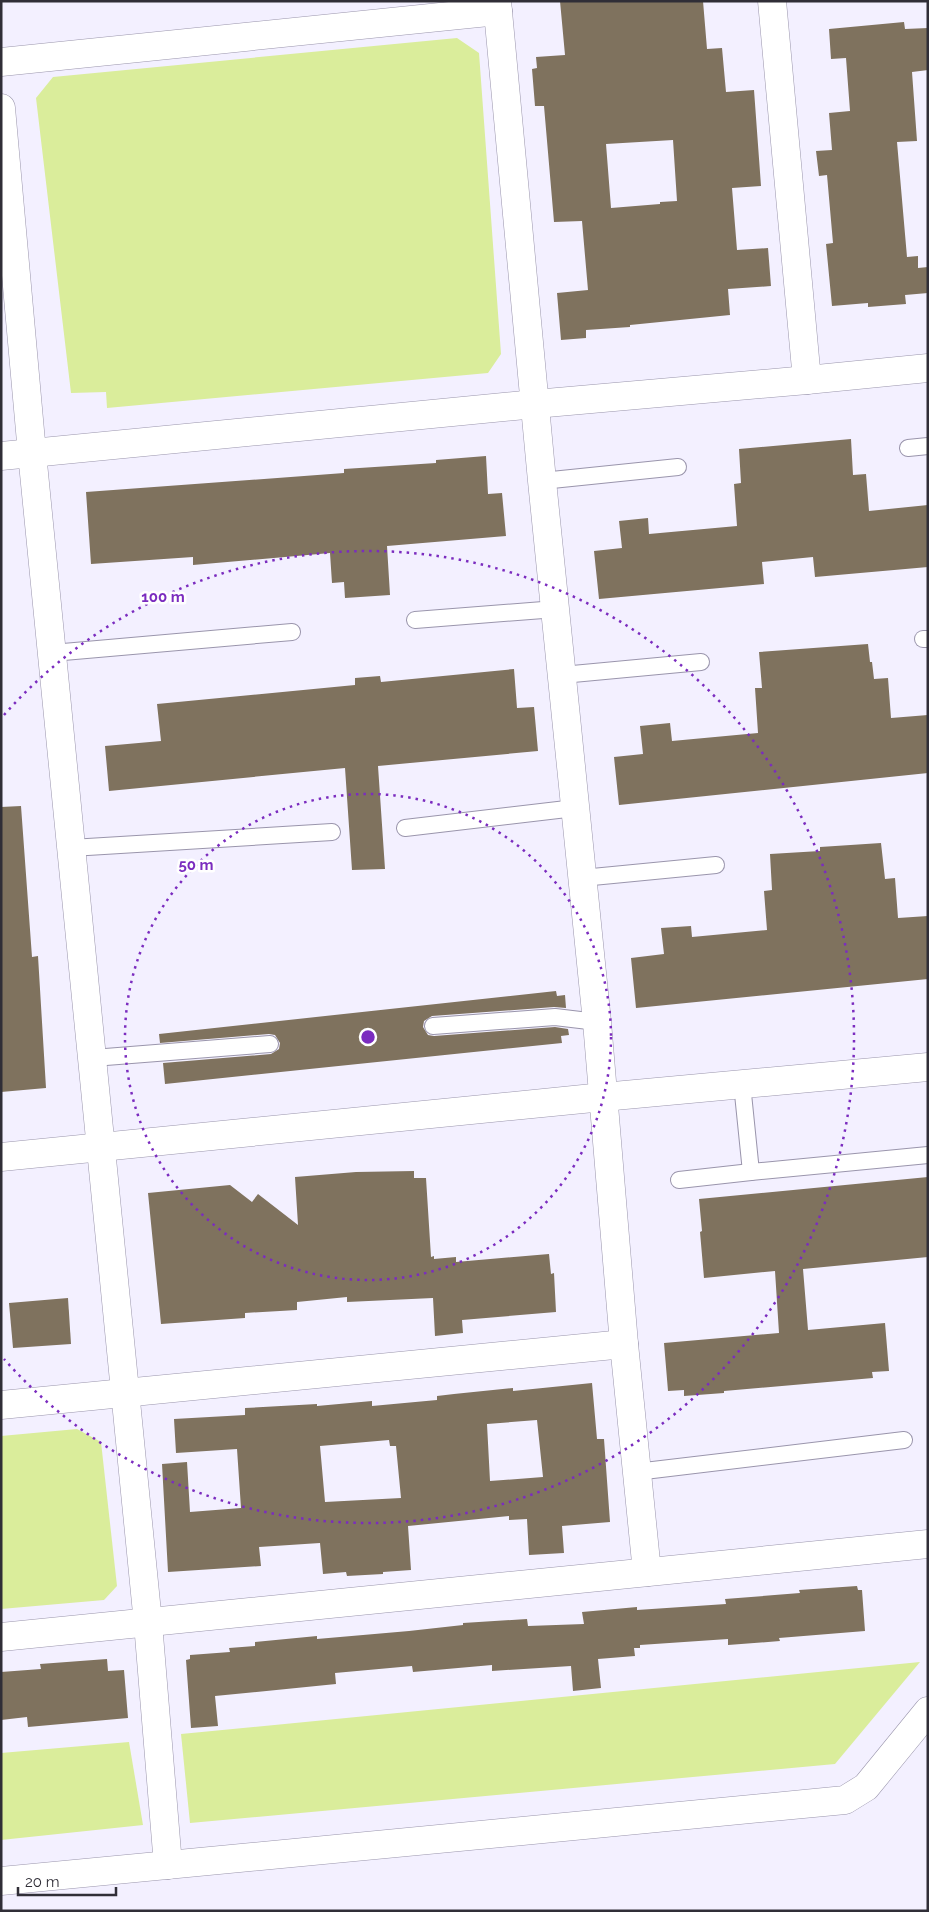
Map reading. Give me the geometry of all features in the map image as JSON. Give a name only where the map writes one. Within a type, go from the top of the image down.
[{"type":"street","points":[[772,1],[806,380]]},
{"type":"street","points":[[1,62],[498,6],[542,481],[597,1022],[624,1344],[647,1572]]},
{"type":"street","points":[[1,108],[32,453],[148,1623],[168,1865]]},
{"type":"street","points":[[1,456],[928,368]]},
{"type":"street","points":[[1,1157],[928,1066]]},
{"type":"street","points":[[1,1405],[624,1344]]},
{"type":"street","points":[[1,1637],[928,1544]]},
{"type":"street","points":[[1,1881],[845,1800],[866,1787],[928,1711]]},
{"type":"lane","points":[[908,448],[928,446]]},
{"type":"lane","points":[[542,481],[678,467]]},
{"type":"lane","points":[[415,620],[556,609]]},
{"type":"lane","points":[[52,653],[292,632]]},
{"type":"lane","points":[[562,675],[701,662]]},
{"type":"lane","points":[[405,828],[575,808]]},
{"type":"lane","points":[[71,848],[332,832]]},
{"type":"lane","points":[[582,878],[716,865]]},
{"type":"lane","points":[[433,1026],[555,1017],[597,1022]]},
{"type":"lane","points":[[93,1058],[270,1044]]},
{"type":"lane","points":[[742,1084],[751,1172]]},
{"type":"lane","points":[[679,1180],[928,1155]]},
{"type":"lane","points":[[636,1472],[904,1440]]},
{"type":"green space","points":[[457,38],[479,53],[501,354],[488,373],[107,408],[106,392],[71,393],[36,98],[53,77]]},
{"type":"green space","points":[[77,1429],[101,1442],[117,1586],[104,1600],[1,1609],[1,1436]]},
{"type":"green space","points":[[920,1662],[835,1764],[190,1823],[181,1734]]},
{"type":"green space","points":[[129,1742],[143,1825],[1,1840],[1,1753]]},
{"type":"building","points":[[560,1],[703,1],[707,49],[722,48],[726,92],[754,90],[761,186],[732,188],[737,250],[768,248],[771,286],[728,289],[730,315],[630,325],[630,327],[586,330],[586,338],[561,340],[557,293],[588,290],[582,221],[554,222],[544,106],[535,106],[532,69],[537,68],[536,57],[565,55]],"holes":[[[673,140],[677,201],[611,208],[606,144]]]},
{"type":"building","points":[[904,22],[905,29],[928,28],[928,70],[912,72],[917,141],[897,142],[907,257],[918,256],[918,268],[928,267],[928,293],[905,295],[906,304],[868,307],[868,303],[832,306],[826,244],[833,243],[827,175],[819,176],[816,151],[832,150],[829,113],[850,111],[846,58],[831,59],[829,29]]},
{"type":"building","points":[[851,439],[853,475],[866,474],[869,511],[928,505],[928,567],[815,577],[813,557],[762,562],[764,584],[599,599],[594,551],[622,548],[619,521],[648,518],[649,534],[737,526],[734,484],[741,483],[739,449]]},
{"type":"building","points":[[486,456],[488,494],[502,493],[506,536],[387,546],[390,595],[345,598],[344,582],[332,583],[330,553],[193,565],[193,557],[91,564],[86,492],[344,473],[344,469],[436,463],[436,460]]},
{"type":"building","points":[[868,644],[874,679],[888,678],[891,718],[928,715],[928,773],[619,805],[614,757],[643,754],[640,726],[670,723],[672,741],[758,733],[755,688],[762,688],[759,652]]},
{"type":"building","points":[[514,669],[517,708],[534,707],[538,751],[378,766],[385,869],[352,870],[345,768],[109,791],[105,746],[161,741],[157,704],[355,685],[355,678],[380,676],[381,682]]},
{"type":"building","points":[[21,806],[32,957],[38,956],[46,1088],[1,1092],[1,807]]},
{"type":"building","points":[[881,843],[885,879],[895,878],[898,918],[928,916],[928,979],[636,1008],[631,958],[664,954],[661,928],[691,926],[692,937],[767,930],[764,891],[772,890],[770,854],[820,851],[820,847]]},
{"type":"building","points":[[556,991],[557,996],[565,995],[566,1008],[554,1007],[432,1016],[424,1021],[423,1027],[428,1035],[434,1036],[555,1027],[568,1029],[569,1035],[561,1036],[562,1043],[165,1084],[163,1063],[271,1054],[279,1049],[280,1043],[275,1035],[269,1034],[160,1043],[159,1034]]},
{"type":"building","points":[[414,1171],[414,1178],[426,1178],[431,1257],[434,1256],[434,1259],[456,1257],[456,1262],[549,1254],[551,1274],[554,1273],[556,1312],[462,1320],[463,1333],[435,1336],[433,1298],[347,1302],[347,1297],[297,1302],[297,1310],[245,1313],[245,1318],[161,1324],[148,1193],[230,1185],[252,1202],[258,1194],[298,1225],[295,1177],[356,1172]]},
{"type":"building","points":[[928,1177],[928,1257],[803,1269],[808,1330],[885,1323],[889,1371],[872,1372],[873,1378],[724,1391],[724,1393],[684,1396],[684,1390],[668,1391],[664,1343],[779,1333],[775,1271],[704,1278],[699,1199]]},
{"type":"building","points":[[68,1298],[71,1344],[13,1348],[9,1303]]},
{"type":"building","points":[[592,1383],[597,1439],[604,1439],[610,1522],[562,1526],[564,1553],[529,1555],[527,1519],[509,1520],[509,1516],[408,1526],[411,1570],[347,1576],[346,1572],[323,1574],[320,1543],[259,1547],[261,1566],[168,1572],[162,1464],[187,1462],[190,1512],[241,1508],[237,1449],[176,1453],[174,1419],[245,1415],[245,1408],[317,1404],[317,1406],[372,1401],[372,1406],[437,1400],[437,1396],[454,1394],[513,1388],[513,1391]],"holes":[[[537,1420],[543,1477],[490,1481],[487,1424]],[[389,1440],[390,1446],[396,1446],[401,1498],[325,1502],[320,1446]]]},
{"type":"building","points":[[857,1586],[858,1590],[862,1590],[865,1631],[779,1638],[780,1641],[728,1645],[728,1639],[640,1645],[640,1648],[634,1648],[635,1656],[598,1659],[601,1688],[573,1691],[571,1666],[492,1671],[492,1665],[413,1672],[412,1666],[335,1673],[336,1684],[215,1696],[218,1726],[191,1728],[186,1660],[190,1659],[190,1655],[230,1652],[229,1648],[255,1646],[255,1642],[317,1636],[317,1639],[409,1631],[463,1625],[463,1623],[527,1619],[528,1626],[584,1624],[582,1612],[637,1607],[637,1610],[726,1604],[725,1599],[800,1593],[799,1590]]},
{"type":"building","points":[[107,1659],[108,1671],[124,1670],[128,1718],[28,1727],[27,1717],[1,1720],[1,1672],[41,1669],[40,1664]]}]
